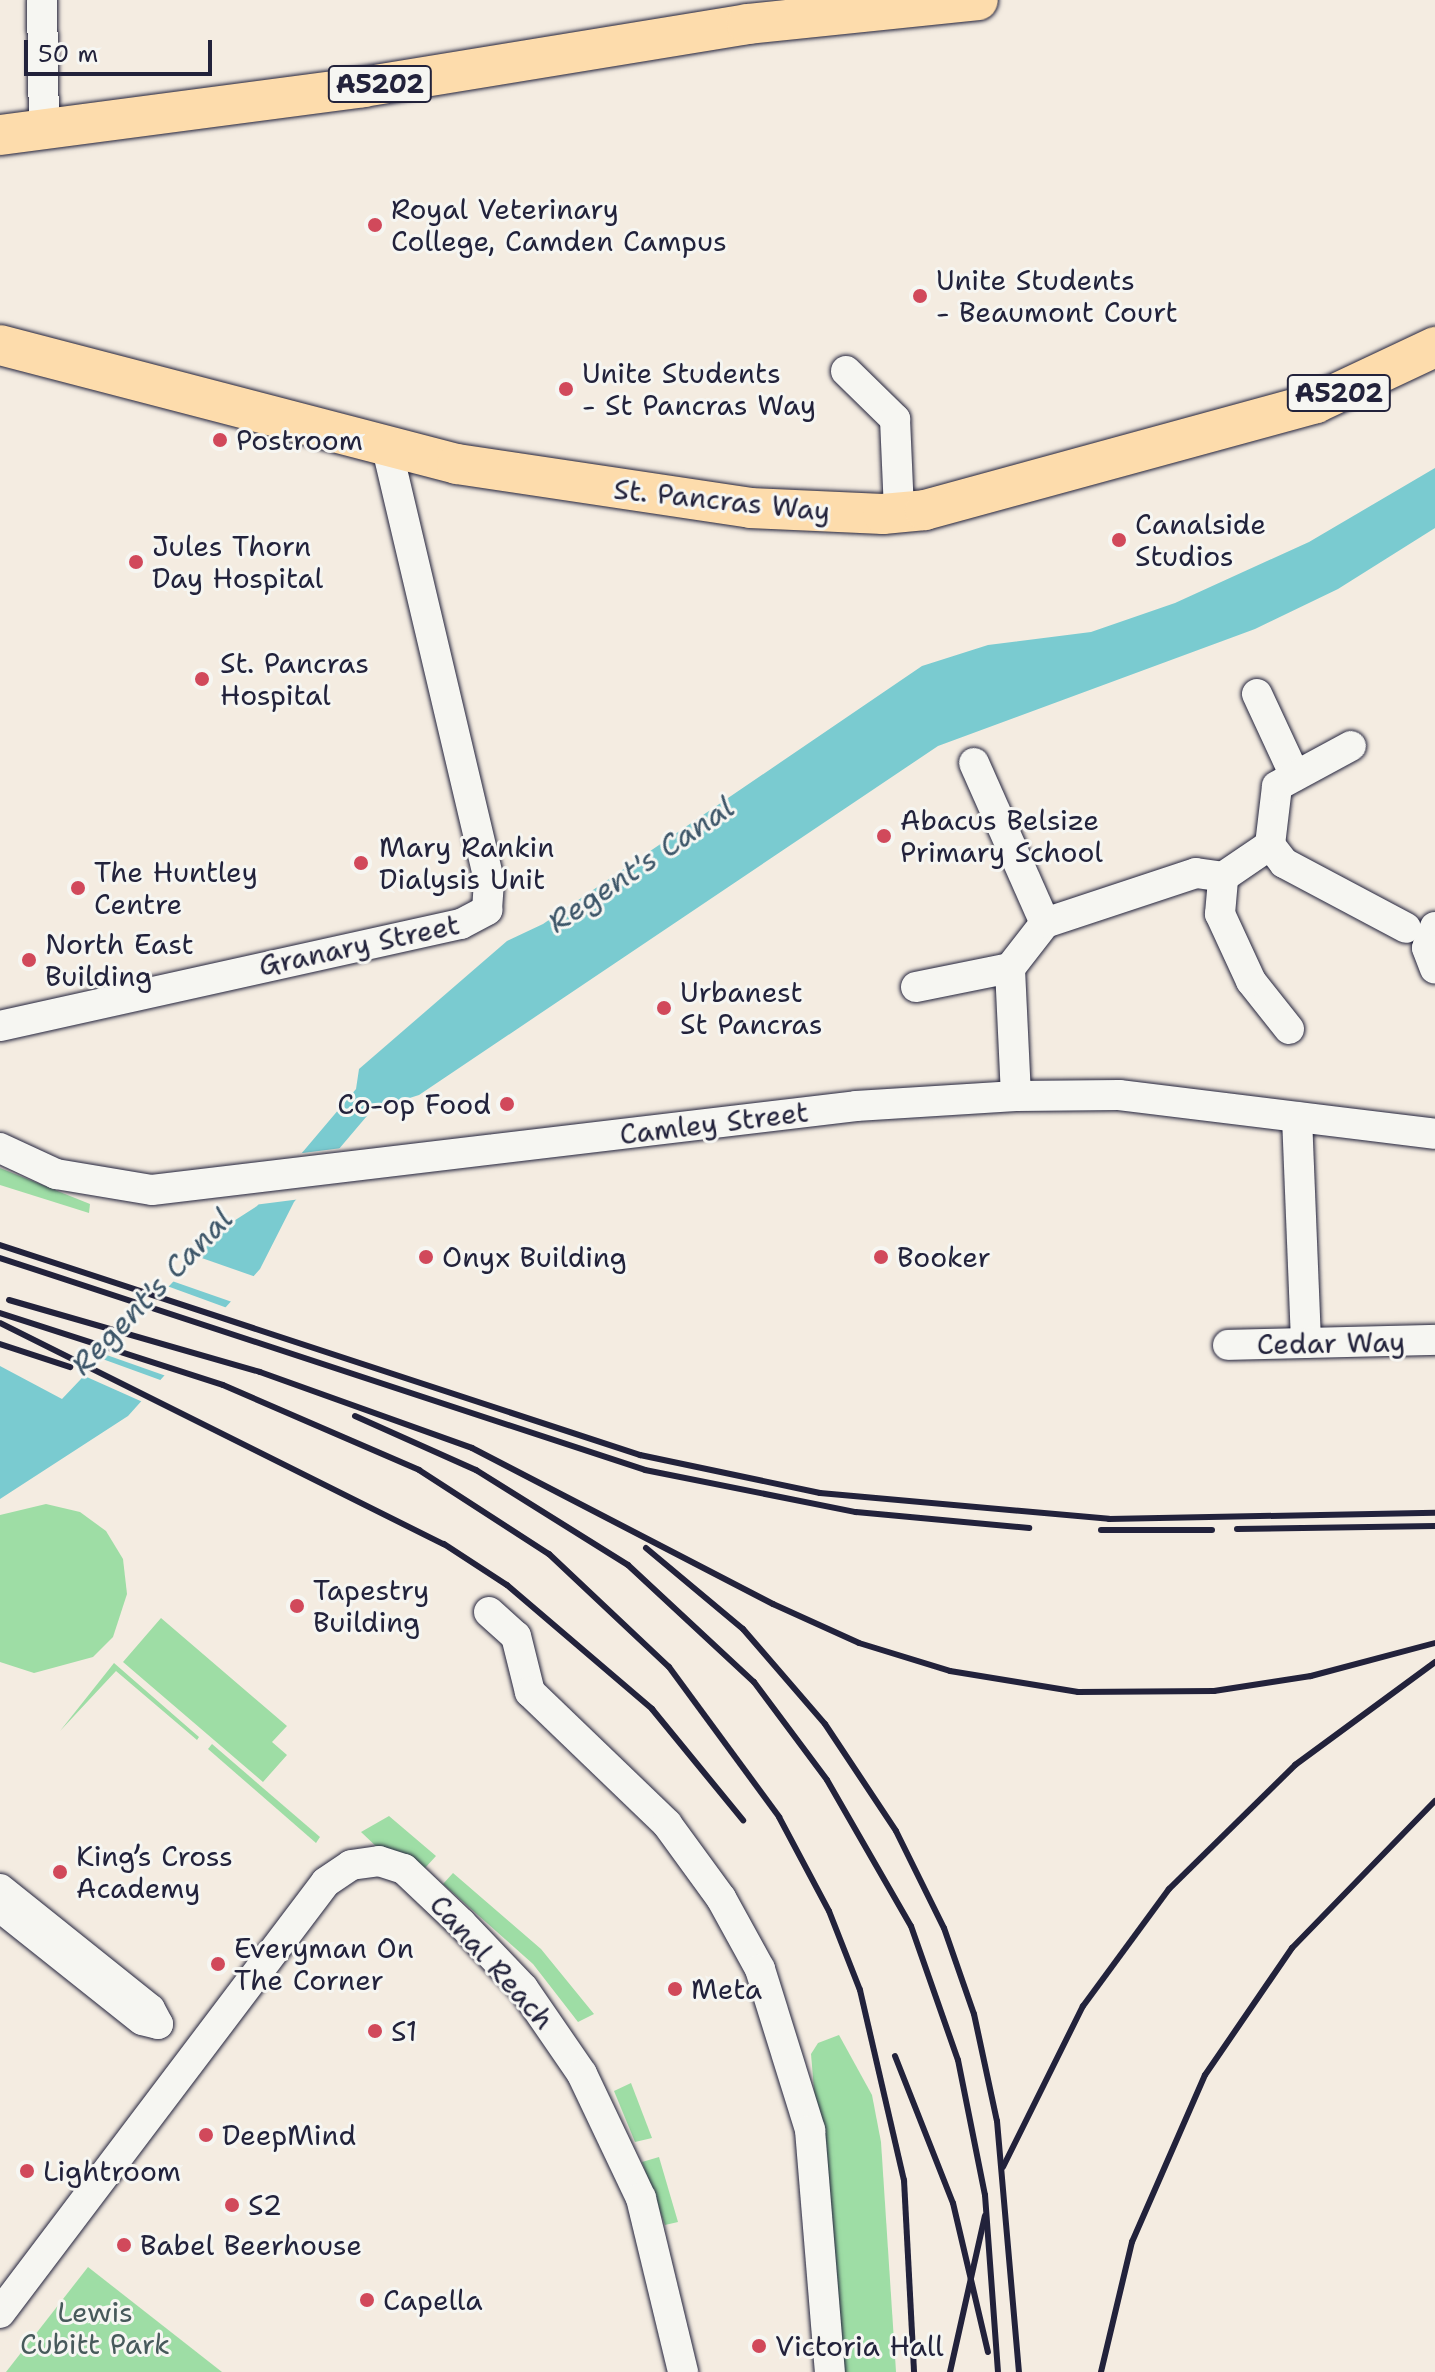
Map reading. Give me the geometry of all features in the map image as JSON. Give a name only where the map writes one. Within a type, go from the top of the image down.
[{"type":"main road","name":"A5202","points":[[0,135],[775,10],[978,0]]},
{"type":"main road","name":"St. Pancras Way","points":[[0,345],[387,449],[722,505],[899,512],[1316,403],[1435,347]]},
{"type":"street","points":[[42,0],[44,129]]},
{"type":"street","points":[[846,371],[895,419],[899,512]]},
{"type":"street","name":"Granary Street","points":[[0,1026],[461,924],[487,910],[489,880],[387,449]]},
{"type":"street","points":[[1257,694],[1295,776]]},
{"type":"street","points":[[1351,746],[1277,786],[1270,845],[1284,863],[1425,939]]},
{"type":"street","points":[[974,763],[1045,923]]},
{"type":"street","points":[[1016,1096],[1010,968],[1045,923],[1196,873],[1223,877],[1270,845]]},
{"type":"street","points":[[1223,877],[1220,914],[1251,981],[1289,1029]]},
{"type":"street","points":[[916,987],[1010,968]]},
{"type":"street","name":"Camley Street","points":[[0,1148],[56,1174],[115,1188],[250,1181],[856,1106],[1016,1096],[1119,1095],[1435,1134]]},
{"type":"street","points":[[1297,1117],[1306,1343]]},
{"type":"street","name":"Cedar Way","points":[[1228,1345],[1435,1340]]},
{"type":"street","points":[[489,1612],[516,1636],[530,1692],[667,1824],[721,1898],[760,1969],[810,2130],[830,2372]]},
{"type":"street","name":"Canal Reach","points":[[196,2054],[326,1882],[361,1862],[391,1863],[416,1878],[523,1988],[563,2043],[641,2198],[683,2372]]},
{"type":"street","points":[[0,1889],[150,2009],[158,2024],[196,2054],[0,2313]]},
{"type":"street","points":[[0,1907],[142,2020],[158,2024]]},
{"type":"green space","points":[[0,1168],[90,1204],[89,1213],[0,1185]]},
{"type":"green space","points":[[46,1504],[80,1512],[106,1531],[123,1559],[127,1594],[113,1637],[93,1657],[34,1673],[0,1662],[0,1515]]},
{"type":"green space","points":[[161,1618],[287,1726],[272,1742],[287,1755],[263,1782],[123,1662]]},
{"type":"green space","points":[[114,1663],[199,1737],[197,1740],[116,1671],[60,1731]]},
{"type":"green space","points":[[212,1744],[320,1837],[316,1843],[208,1749]]},
{"type":"green space","points":[[389,1816],[436,1856],[425,1868],[403,1853],[380,1850],[361,1832]]},
{"type":"green space","points":[[453,1873],[541,1949],[594,2014],[578,2022],[533,1964],[443,1884]]},
{"type":"green space","points":[[839,2035],[872,2095],[881,2142],[896,2372],[838,2372],[811,2054],[818,2043]]},
{"type":"green space","points":[[631,2083],[652,2138],[635,2142],[614,2091]]},
{"type":"green space","points":[[659,2157],[678,2222],[665,2225],[642,2162]]},
{"type":"green space","name":"Lewis Cubitt Park","points":[[88,2267],[222,2372],[6,2372]]},
{"type":"water","name":"Regent's Canal","points":[[1435,468],[1435,528],[1338,589],[1255,629],[938,746],[419,1095],[372,1110],[294,1202],[260,1269],[128,1416],[0,1499],[0,1366],[62,1399],[226,1226],[257,1206],[356,1089],[359,1069],[507,941],[543,924],[922,666],[988,645],[1091,632],[1175,603],[1309,542]]},
{"type":"pier","points":[[342,1148],[301,1199],[253,1205],[295,1154]]},
{"type":"pier","points":[[196,1256],[258,1278],[235,1303],[172,1281]]},
{"type":"pier","points":[[167,1286],[230,1309],[169,1377],[101,1353]]},
{"type":"pier","points":[[97,1357],[165,1381],[145,1403],[80,1374]]},
{"type":"railway","points":[[0,1245],[640,1455],[820,1493],[1109,1519],[1435,1513]]},
{"type":"railway","points":[[0,1258],[645,1470],[856,1512],[1029,1528]]},
{"type":"railway","points":[[9,1300],[260,1372],[472,1448],[773,1604],[859,1643],[950,1671],[1078,1692],[1214,1691],[1311,1676],[1435,1643]]},
{"type":"railway","points":[[0,1313],[223,1385],[419,1470],[549,1554],[669,1667],[779,1817],[829,1911],[860,1990],[904,2180],[914,2372]]},
{"type":"railway","points":[[0,1323],[444,1544],[507,1585],[652,1709],[743,1820]]},
{"type":"railway","points":[[0,1344],[70,1367]]},
{"type":"railway","points":[[355,1416],[476,1470],[628,1565],[754,1682],[827,1780],[911,1926],[958,2060],[985,2195],[998,2372]]},
{"type":"railway","points":[[1237,1529],[1435,1526]]},
{"type":"railway","points":[[1101,1530],[1212,1530]]},
{"type":"railway","points":[[646,1548],[743,1629],[825,1724],[896,1831],[944,1928],[974,2014],[997,2121],[1019,2372]]},
{"type":"railway","points":[[1003,2167],[1083,2006],[1169,1889],[1295,1765],[1435,1662]]},
{"type":"railway","points":[[1101,2372],[1132,2242],[1205,2075],[1292,1948],[1435,1801]]},
{"type":"railway","points":[[895,2056],[953,2203],[988,2352]]},
{"type":"railway","points":[[950,2372],[985,2216]]},
{"type":"place","name":"Royal Veterinary College, Camden Campus","points":[[375,225]]},
{"type":"place","name":"Unite Students - Beaumont Court","points":[[920,296]]},
{"type":"place","name":"Unite Students - St Pancras Way","points":[[566,389]]},
{"type":"place","name":"Postroom","points":[[220,440]]},
{"type":"place","name":"Canalside Studios","points":[[1119,540]]},
{"type":"place","name":"Jules Thorn Day Hospital","points":[[136,562]]},
{"type":"place","name":"St. Pancras Hospital","points":[[202,679]]},
{"type":"place","name":"Abacus Belsize Primary School","points":[[884,836]]},
{"type":"place","name":"Mary Rankin Dialysis Unit","points":[[361,863]]},
{"type":"place","name":"The Huntley Centre","points":[[78,888]]},
{"type":"place","name":"North East Building","points":[[29,960]]},
{"type":"place","name":"Urbanest St Pancras","points":[[664,1008]]},
{"type":"place","name":"Co-op Food","points":[[507,1104]]},
{"type":"place","name":"Onyx Building","points":[[426,1257]]},
{"type":"place","name":"Booker","points":[[881,1257]]},
{"type":"place","name":"Tapestry Building","points":[[297,1606]]},
{"type":"place","name":"King’s Cross Academy","points":[[60,1872]]},
{"type":"place","name":"Everyman On The Corner","points":[[218,1964]]},
{"type":"place","name":"Meta","points":[[675,1989]]},
{"type":"place","name":"S1","points":[[375,2031]]},
{"type":"place","name":"DeepMind","points":[[206,2135]]},
{"type":"place","name":"Lightroom","points":[[27,2171]]},
{"type":"place","name":"S2","points":[[232,2205]]},
{"type":"place","name":"Babel Beerhouse","points":[[124,2245]]},
{"type":"place","name":"Capella","points":[[367,2300]]},
{"type":"place","name":"Victoria Hall","points":[[759,2346]]}]
